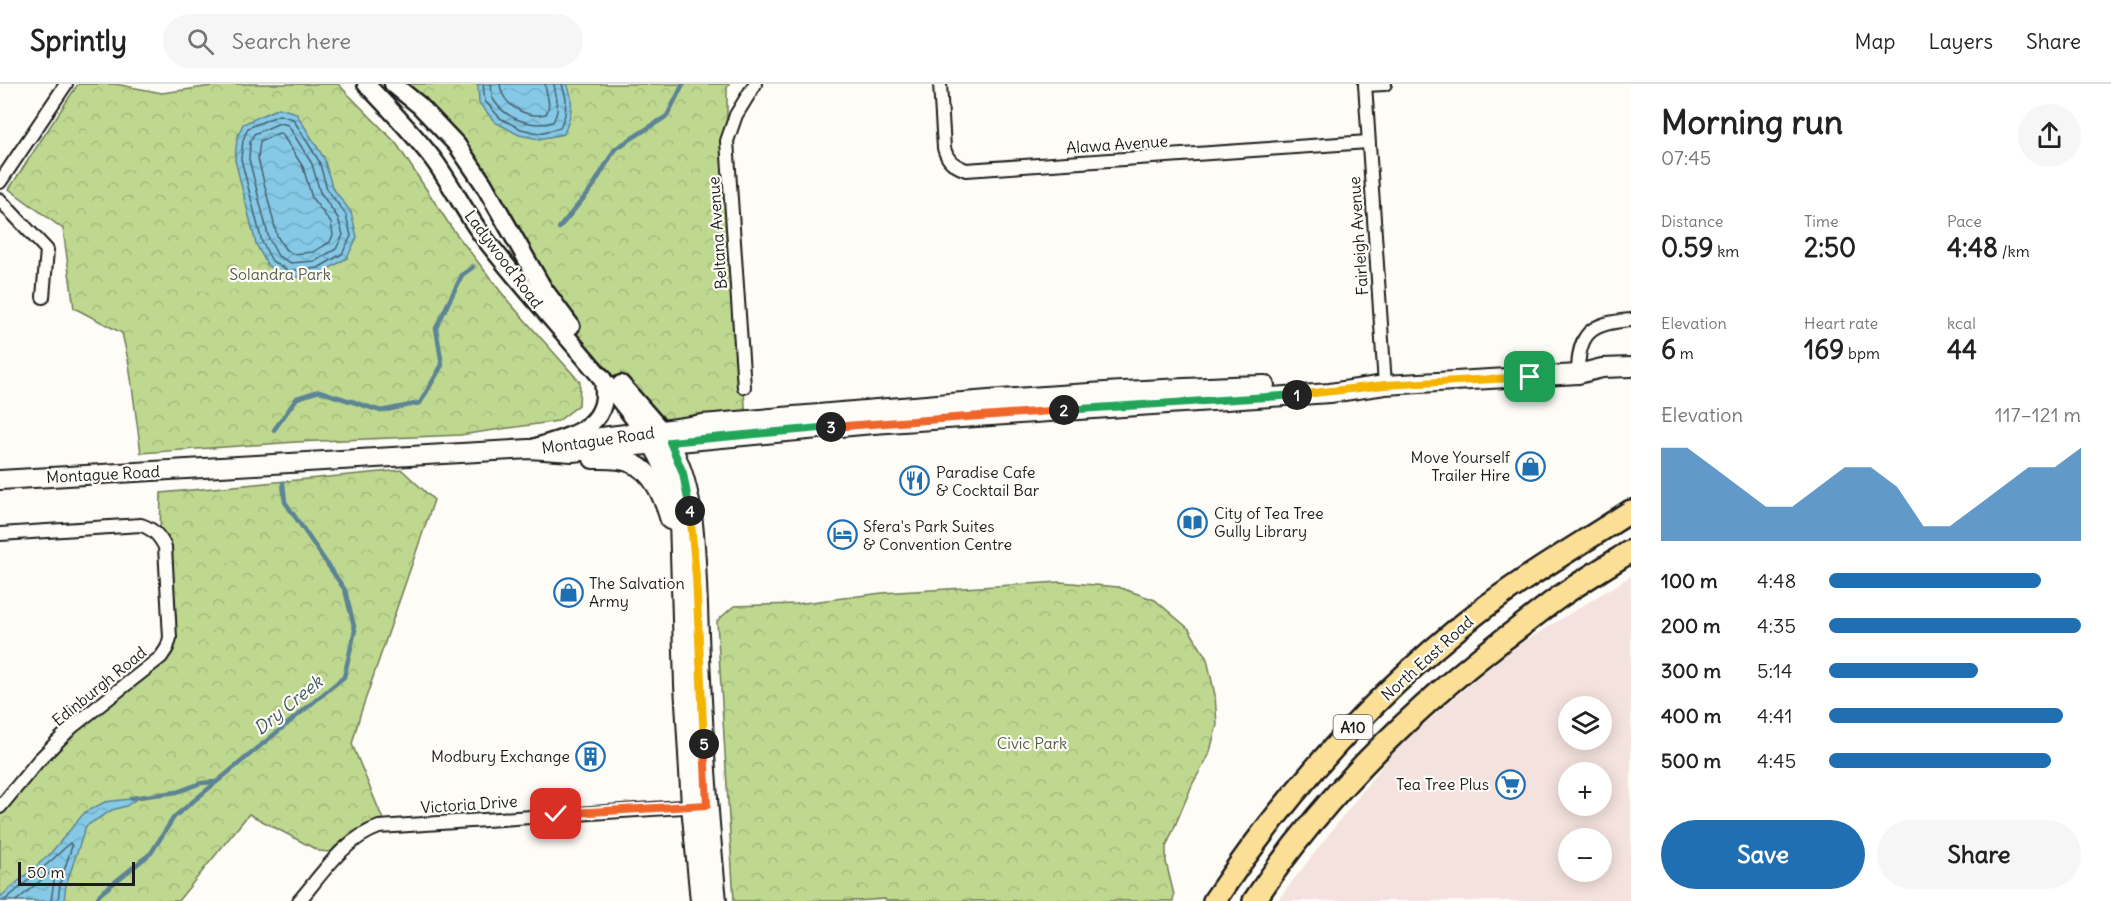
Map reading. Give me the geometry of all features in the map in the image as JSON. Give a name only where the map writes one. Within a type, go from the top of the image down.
[{"type":"highway","name":"North East Road","points":[[1214,901],[1249,848],[1284,804],[1352,727],[1436,647],[1522,582],[1631,511]]},
{"type":"highway","name":"North East Road","points":[[1254,901],[1300,838],[1334,797],[1380,748],[1464,671],[1542,610],[1631,551]]},
{"type":"highway","points":[[1522,582],[1542,610]]},
{"type":"main road","name":"Montague Road","points":[[0,480],[529,449],[595,437],[657,438],[1330,393],[1385,385],[1578,374],[1602,368],[1631,367]]},
{"type":"main road","name":"Montague Road","points":[[1578,374],[1631,381]]},
{"type":"main road","points":[[657,438],[675,494],[680,520],[684,685],[699,805],[717,901]]},
{"type":"main road","points":[[657,438],[683,473],[689,497],[694,545],[700,901]]},
{"type":"main road","points":[[529,449],[588,460],[609,459],[632,463],[644,470],[657,488],[670,520],[674,539],[678,605],[684,627]]},
{"type":"street","points":[[0,182],[66,84]]},
{"type":"street","name":"Ladywood Road","points":[[366,84],[410,130],[452,186],[481,234],[531,296],[657,438]]},
{"type":"street","name":"Ladywood Road","points":[[393,84],[419,105],[457,145],[483,183],[543,288],[657,438]]},
{"type":"street","name":"Beltana Avenue","points":[[744,387],[727,141],[736,115],[755,84]]},
{"type":"street","name":"Alawa Avenue","points":[[940,84],[946,156],[957,166],[966,170],[1368,142]]},
{"type":"street","points":[[1365,85],[1385,84]]},
{"type":"street","name":"Fairleigh Avenue","points":[[1365,85],[1385,385]]},
{"type":"street","points":[[0,200],[47,250],[43,297]]},
{"type":"street","points":[[1578,374],[1579,349],[1589,332],[1606,323],[1631,320]]},
{"type":"street","points":[[529,449],[573,435],[594,423],[603,407],[605,389],[602,376]]},
{"type":"street","name":"Edinburgh Road","points":[[0,534],[141,525],[152,529],[160,537],[165,547],[170,638],[168,648],[161,657],[72,727],[38,761],[0,807]]},
{"type":"street","name":"Victoria Drive","points":[[299,901],[347,845],[366,832],[379,827],[699,805]]},
{"type":"shaded area","points":[[1631,576],[1631,901],[1277,901],[1396,748],[1509,651]]},
{"type":"green space","name":"Solandra Park","points":[[78,84],[115,84],[162,93],[227,84],[338,84],[396,143],[451,227],[508,301],[580,382],[579,405],[558,421],[460,435],[296,442],[141,453],[129,364],[122,333],[74,308],[63,229],[9,189]]},
{"type":"green space","points":[[393,84],[729,84],[727,88],[727,141],[746,420],[662,431],[579,337],[543,288],[483,183]]},
{"type":"green space","points":[[402,470],[434,500],[352,744],[386,827],[340,853],[319,851],[249,814],[178,901],[0,901],[0,807],[101,703],[167,648],[160,537],[161,493]]},
{"type":"green space","name":"Civic Park","points":[[1060,582],[1118,587],[1155,600],[1189,629],[1207,659],[1215,695],[1217,725],[1209,755],[1193,783],[1166,847],[1166,862],[1174,895],[1173,901],[886,901],[885,899],[734,901],[717,621],[734,606],[796,604],[882,593]]},
{"type":"water","points":[[478,84],[567,84],[571,97],[571,109],[564,134],[539,139],[519,135],[495,122],[479,103]]},
{"type":"water","points":[[279,108],[296,113],[324,158],[332,187],[351,212],[357,237],[347,258],[320,274],[289,278],[268,266],[256,244],[235,160],[237,138],[243,124]]},
{"type":"water","points":[[138,798],[86,826],[66,885],[64,901],[0,901],[0,897],[49,855],[85,812],[105,802]]},
{"type":"waterway","name":"Dry Creek","points":[[559,228],[592,188],[615,149],[667,116],[683,84]]},
{"type":"waterway","name":"Dry Creek","points":[[274,430],[297,398],[319,391],[381,411],[420,403],[442,365],[436,328],[462,275],[473,267]]},
{"type":"waterway","name":"Dry Creek","points":[[96,901],[100,894],[151,853],[174,817],[344,677],[355,630],[345,590],[285,502],[283,483]]},
{"type":"waterway","points":[[131,798],[177,792],[201,783],[216,782]]},
{"type":"place","name":"Move Yourself Trailer Hire","points":[[1531,466]]},
{"type":"place","name":"Paradise Cafe & Cocktail Bar","points":[[915,481]]},
{"type":"place","name":"City of Tea Tree Gully Library","points":[[1193,522]]},
{"type":"place","name":"Sfera's Park Suites & Convention Centre","points":[[842,535]]},
{"type":"place","name":"The Salvation Army","points":[[568,592]]},
{"type":"place","name":"Modbury Exchange","points":[[591,756]]},
{"type":"place","name":"Tea Tree Plus","points":[[1510,784]]},
{"type":"route","points":[[556,814],[707,805],[694,545],[689,497],[683,473],[670,442],[873,424],[1330,393],[1385,385],[1530,377]]}]
